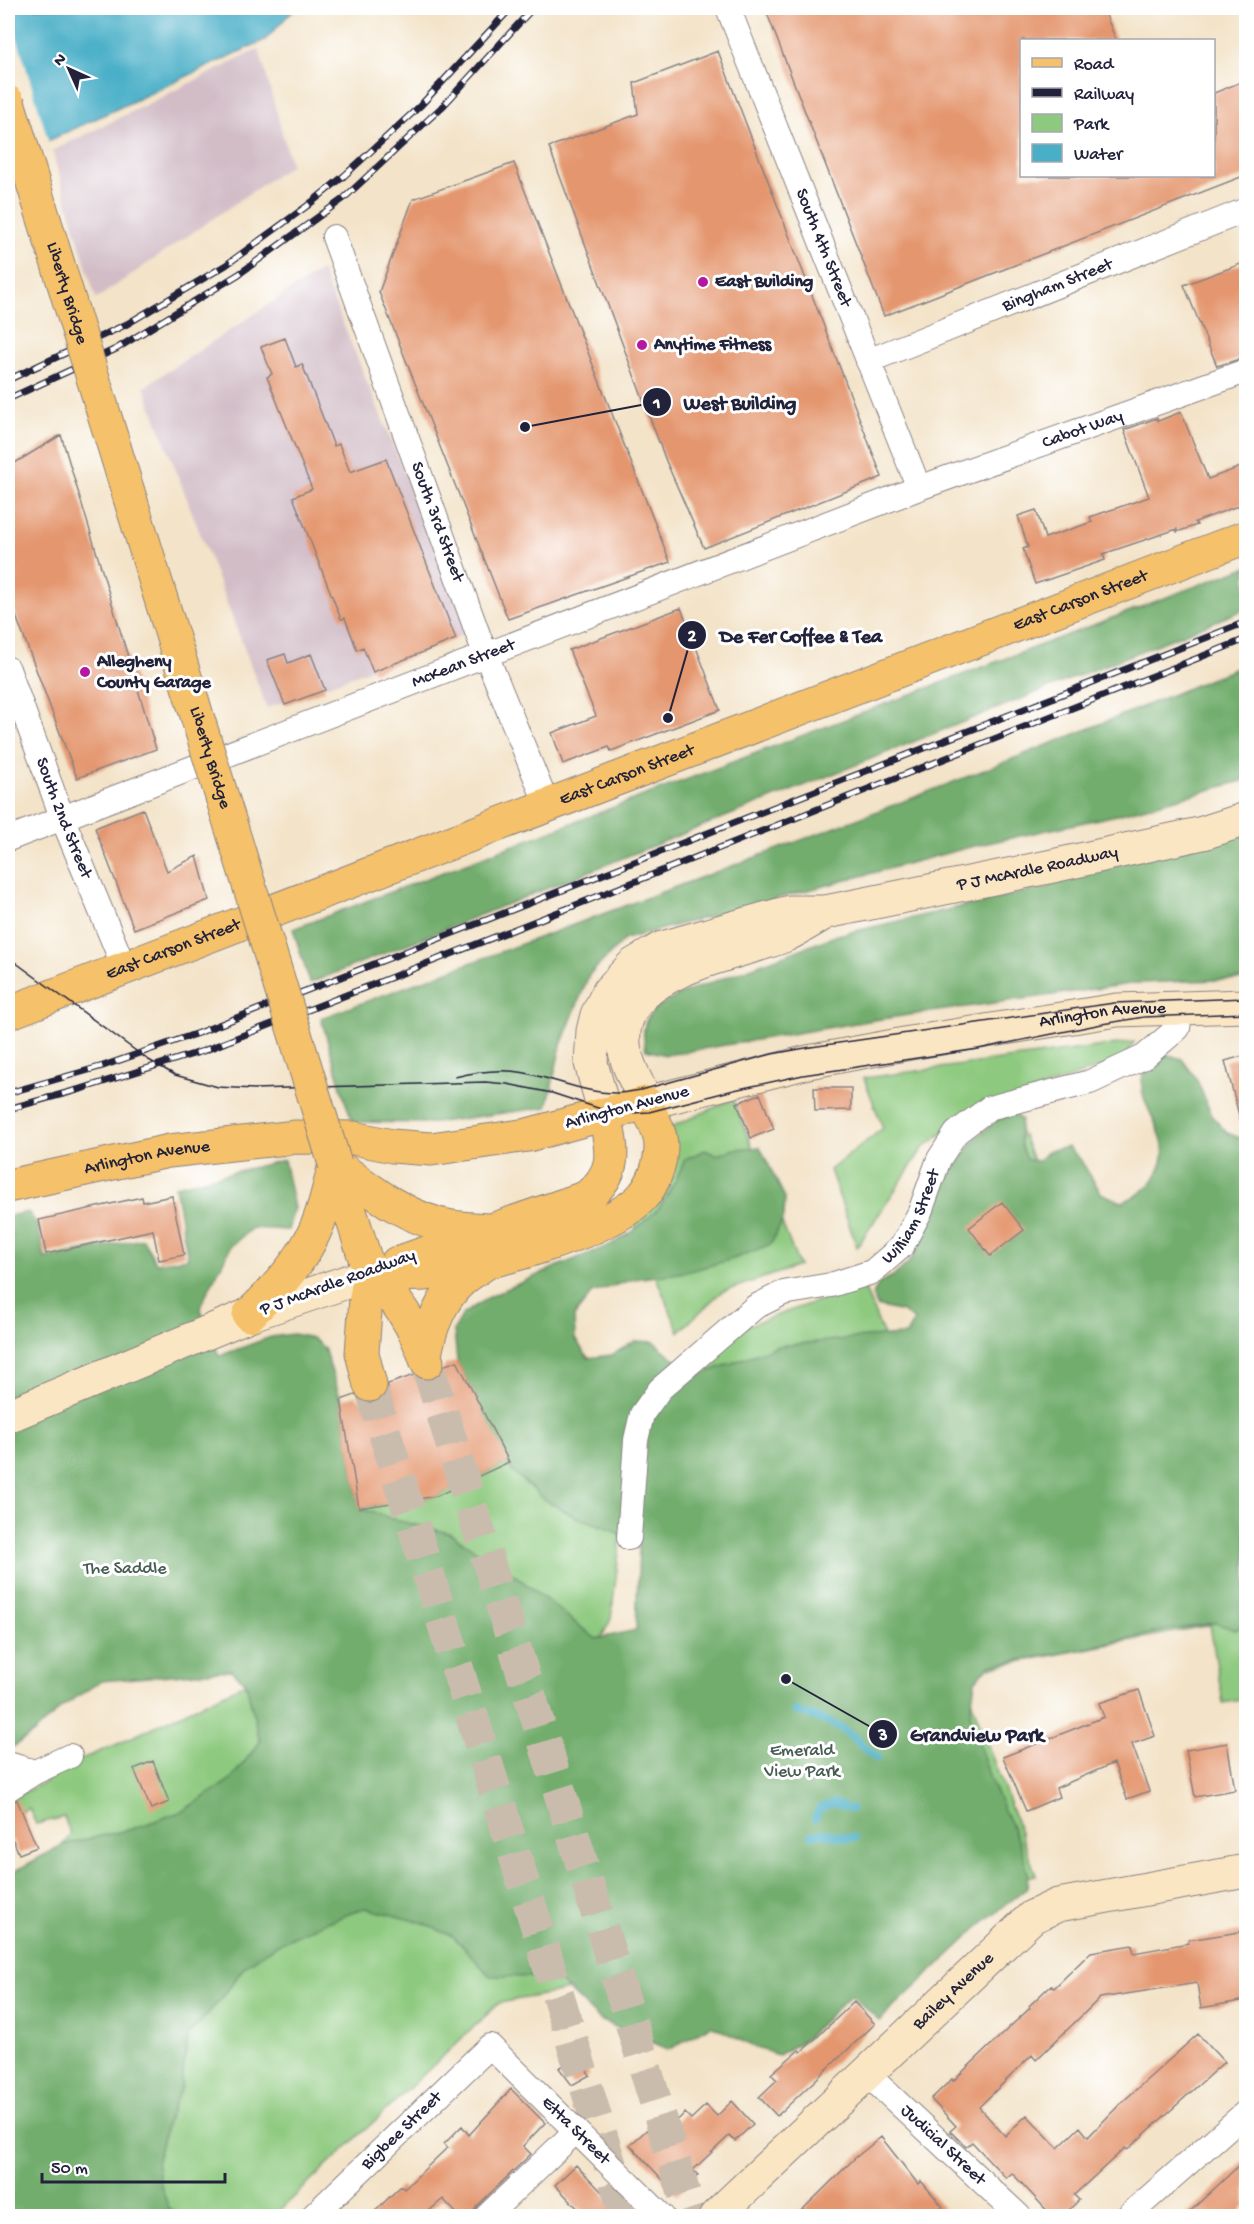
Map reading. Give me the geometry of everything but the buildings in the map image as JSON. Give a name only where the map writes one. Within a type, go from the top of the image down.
[{"type":"main road","name":"Liberty Bridge","points":[[8,102],[370,1274]]},
{"type":"main road","name":"East Carson Street","points":[[8,1013],[1246,537]]},
{"type":"main road","name":"P J McArdle Roadway","points":[[8,1416],[249,1315],[587,1197],[600,1186],[612,1159],[605,1114],[591,1063],[591,1042],[597,1015],[609,991],[633,965],[662,948],[790,912],[826,912],[1048,867],[1203,833],[1246,819]]},
{"type":"main road","name":"P J McArdle Roadway","points":[[487,1262],[552,1242],[601,1223],[622,1212],[642,1197],[657,1169],[661,1140],[625,1051],[624,1033],[629,1016],[647,990],[689,967],[786,935],[826,912]]},
{"type":"main road","name":"Arlington Avenue","points":[[8,1186],[169,1151],[296,1137],[354,1137],[392,1146],[431,1149],[528,1135],[605,1114],[640,1089],[1117,1010],[1246,1006]]},
{"type":"main road","points":[[249,1315],[292,1269],[312,1238],[326,1200],[335,1164],[366,1187],[402,1209],[429,1221],[453,1227],[489,1230]]},
{"type":"main road","points":[[370,1274],[425,1274],[487,1262]]},
{"type":"main road","points":[[370,1274],[402,1307],[417,1334],[427,1362],[428,1339],[447,1298],[462,1279],[487,1262]]},
{"type":"main road","points":[[369,1385],[362,1353],[370,1274]]},
{"type":"main road","name":"Bailey Avenue","points":[[716,2217],[1032,1917],[1058,1905],[1246,1871]]},
{"type":"street","name":"South 4th Street","points":[[728,8],[919,488]]},
{"type":"street","name":"Bingham Street","points":[[868,362],[1246,210]]},
{"type":"street","name":"South 3rd Street","points":[[334,237],[487,654],[547,805]]},
{"type":"street","name":"Cabot Way","points":[[919,488],[1246,371]]},
{"type":"street","name":"McKean Street","points":[[8,838],[919,488]]},
{"type":"street","name":"South 2nd Street","points":[[8,669],[62,817],[124,967]]},
{"type":"street","name":"William Street","points":[[629,1538],[636,1440],[642,1414],[660,1389],[755,1307],[783,1293],[831,1285],[872,1272],[902,1246],[920,1212],[939,1159],[956,1133],[989,1108],[1090,1082],[1144,1057],[1178,1028],[1181,1008]]},
{"type":"street","points":[[8,1789],[35,1772],[70,1756]]},
{"type":"street","points":[[8,1764],[35,1772]]},
{"type":"street","name":"Etta Street","points":[[490,2046],[662,2217]]},
{"type":"street","name":"Bigbee Street","points":[[313,2217],[490,2046]]},
{"type":"street","name":"Judicial Street","points":[[867,2074],[1019,2217]]},
{"type":"street","points":[[1128,2217],[1246,2112]]},
{"type":"street","points":[[487,2217],[576,2131]]},
{"type":"shaded area","points":[[259,49],[291,165],[96,299],[52,151]]},
{"type":"shaded area","points":[[321,270],[470,632],[267,708],[144,387]]},
{"type":"green space","points":[[1246,567],[1246,609],[310,983],[293,929]]},
{"type":"green space","points":[[1246,664],[1246,780],[1117,815],[974,846],[625,939],[589,975],[561,1045],[547,1107],[433,1123],[353,1122],[321,1018],[901,802]]},
{"type":"green space","points":[[1246,832],[1246,979],[1137,983],[874,1020],[666,1055],[646,1050],[644,1029],[646,1021],[650,1014],[663,1004],[681,994],[838,935],[1051,886],[1050,879]]},
{"type":"green space","points":[[1134,1042],[1123,1059],[966,1116],[923,1148],[857,1247],[830,1170],[883,1128],[864,1078]]},
{"type":"green space","name":"The Saddle","points":[[1161,1053],[1182,1059],[1196,1078],[1212,1116],[1227,1133],[1246,1140],[1246,1625],[1235,1630],[1215,1623],[1166,1630],[1079,1650],[990,1665],[975,1681],[970,1715],[991,1782],[1019,1842],[1028,1872],[1027,1888],[986,1920],[879,2021],[851,1995],[804,2040],[779,2055],[756,2048],[711,2025],[673,2048],[667,2049],[600,2020],[558,1980],[490,1976],[454,1937],[424,1923],[365,1908],[322,1924],[274,1946],[244,1967],[223,1997],[188,2036],[181,2087],[167,2122],[157,2160],[161,2186],[169,2209],[181,2216],[8,2216],[8,1875],[62,1845],[132,1829],[183,1811],[231,1779],[260,1742],[246,1683],[231,1670],[101,1681],[62,1707],[34,1733],[8,1750],[8,1216],[28,1212],[37,1224],[45,1258],[143,1239],[156,1263],[188,1258],[175,1186],[284,1160],[294,1208],[288,1230],[252,1228],[231,1246],[200,1307],[219,1356],[271,1337],[293,1334],[312,1338],[324,1348],[341,1400],[359,1508],[399,1521],[449,1533],[513,1574],[596,1639],[636,1630],[639,1546],[611,1529],[573,1516],[545,1500],[512,1471],[457,1361],[454,1330],[463,1314],[489,1297],[610,1245],[632,1232],[659,1208],[675,1182],[685,1159],[705,1150],[716,1155],[735,1149],[760,1147],[785,1198],[784,1217],[771,1244],[733,1259],[686,1272],[634,1279],[592,1293],[574,1316],[575,1339],[588,1358],[612,1355],[635,1341],[654,1342],[677,1361],[686,1380],[778,1346],[906,1335],[914,1320],[903,1312],[877,1306],[873,1295],[879,1283],[895,1275],[910,1261],[923,1241],[945,1182],[976,1138],[996,1120],[1015,1114],[1021,1120],[1020,1141],[1027,1160],[1038,1161],[1048,1151],[1068,1147],[1080,1159],[1101,1193],[1122,1202],[1144,1190],[1159,1170],[1163,1156],[1163,1143],[1147,1107],[1142,1082],[1146,1067]]},
{"type":"green space","points":[[733,1099],[799,1266],[721,1292],[679,1332],[627,1208],[660,1132]]},
{"type":"green space","name":"Emerald View Park","points":[[1023,1135],[1075,1269],[1246,1204],[1246,1699],[1223,1703],[1210,1625],[961,1673],[1036,1875],[633,1978],[499,2003],[274,2216],[8,2216],[73,1843],[62,1845],[71,1835],[64,1817],[36,1824],[29,1808],[8,1819],[8,1800],[47,1781],[60,1768],[120,1743],[246,1683],[247,1687],[590,1683],[804,1494],[701,1359],[732,1331],[863,1285],[942,1477],[992,1457],[905,1236],[941,1179],[1044,1435],[998,1144]],"holes":[[[204,1797],[241,1885],[183,1811]]]},
{"type":"green space","points":[[509,1462],[512,1471],[621,1534],[611,1619],[601,1638],[596,1639],[513,1574],[399,1521],[359,1508],[437,1496]]},
{"type":"water","points":[[8,8],[295,8],[265,40],[11,158]]},
{"type":"pier","points":[[8,8],[49,143],[8,165]]},
{"type":"waterway","points":[[795,1711],[842,1729],[877,1758]]},
{"type":"waterway","points":[[815,1818],[820,1808],[835,1803],[843,1806]]},
{"type":"waterway","points":[[812,1835],[822,1833],[854,1838]]},
{"type":"tunnel","points":[[428,1367],[691,2216]]},
{"type":"tunnel","points":[[370,1385],[626,2216]]},
{"type":"tram line","points":[[8,957],[147,1059],[175,1075],[218,1087],[254,1089],[485,1082],[552,1093],[604,1110],[631,1113],[649,1112],[803,1075],[978,1049],[1144,1017],[1246,1013]]},
{"type":"tram line","points":[[455,1077],[511,1071],[531,1074],[593,1091],[623,1093],[772,1054],[811,1047],[1114,1003],[1246,998]]},
{"type":"railway","points":[[8,380],[127,324],[226,265],[307,206],[344,176],[420,106],[511,8]]},
{"type":"railway","points":[[8,399],[116,349],[239,274],[343,199],[444,105],[533,8]]},
{"type":"railway","points":[[8,1093],[103,1066],[198,1033],[1246,622]]},
{"type":"railway","points":[[8,1109],[203,1051],[1246,639]]},
{"type":"place","name":"East Building","points":[[703,282]]},
{"type":"place","name":"Anytime Fitness","points":[[642,345]]},
{"type":"place","name":"West Building","points":[[525,427]]},
{"type":"place","name":"Allegheny County Garage","points":[[85,672]]},
{"type":"place","name":"De Fer Coffee & Tea","points":[[668,718]]},
{"type":"place","name":"Grandview Park","points":[[786,1679]]}]
